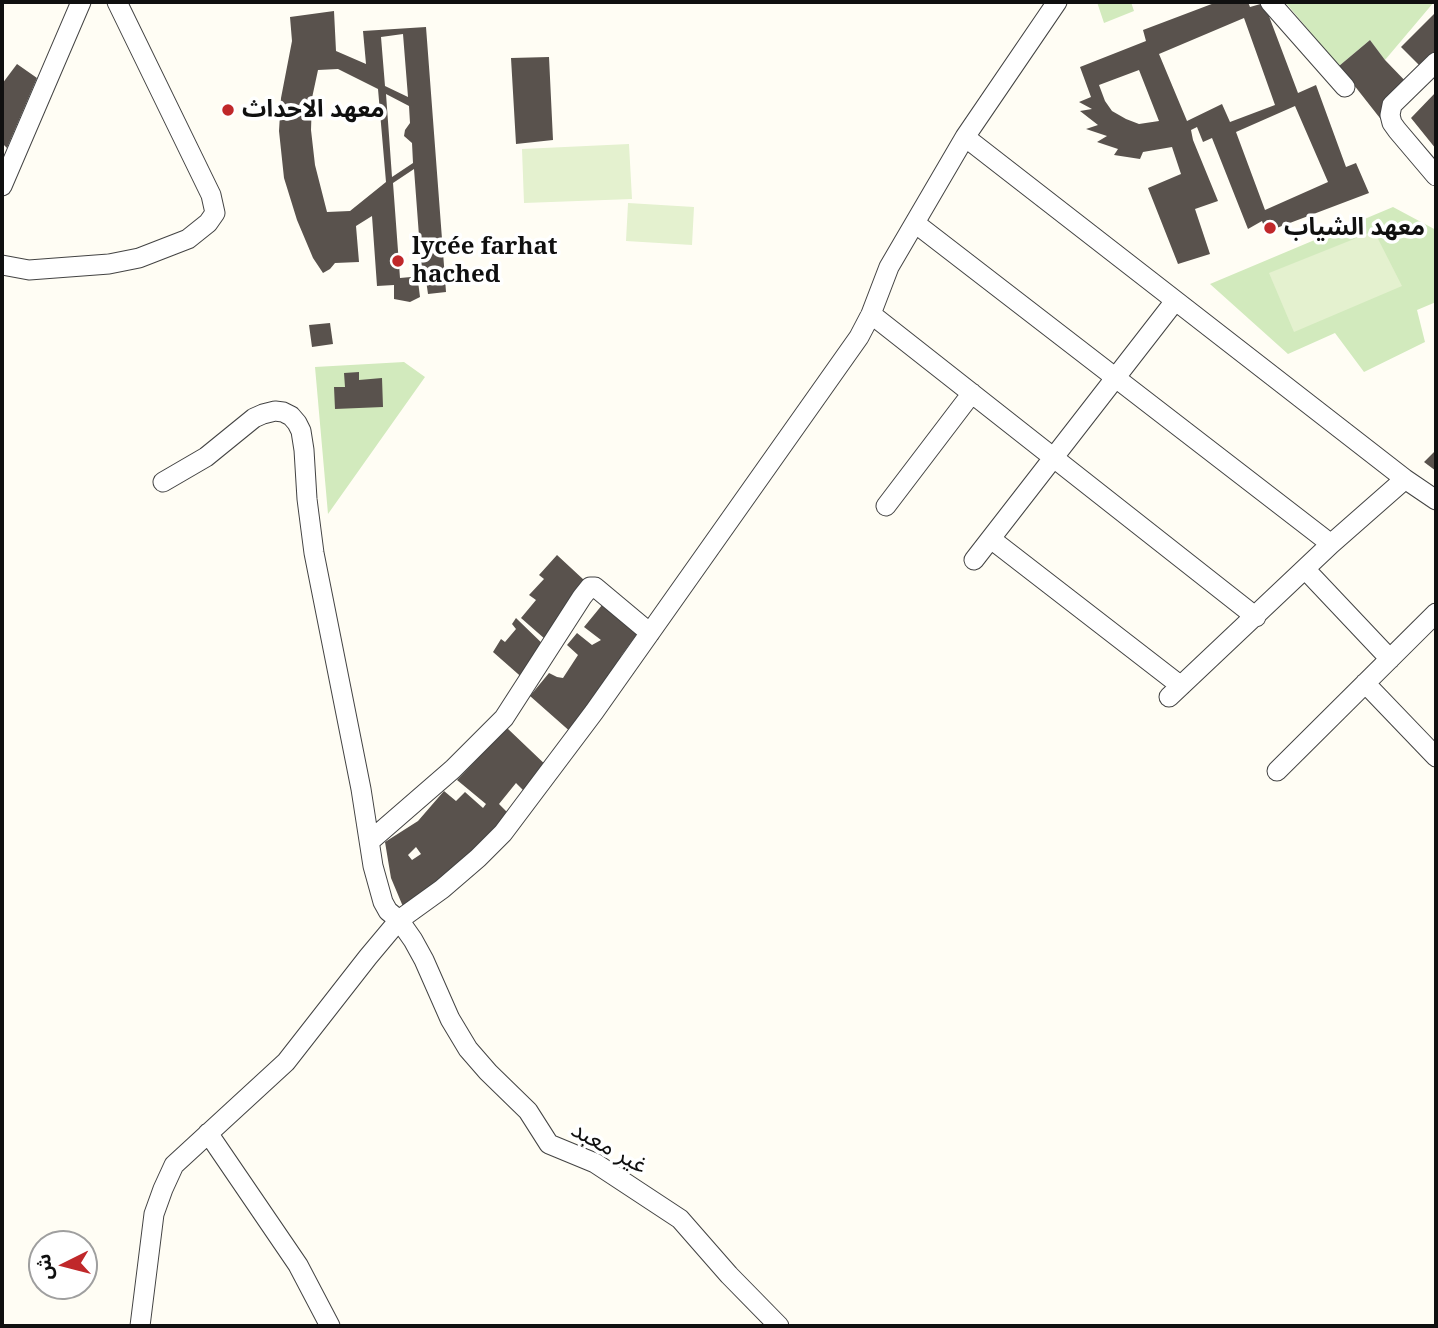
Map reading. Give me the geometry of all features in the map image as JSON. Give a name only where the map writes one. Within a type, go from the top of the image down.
[{"type":"street","points":[[2,186],[81,2]]},
{"type":"street","points":[[2,265],[29,270],[109,264],[139,258],[188,239],[208,223],[215,213],[211,195],[117,2]]},
{"type":"street","points":[[140,1326],[154,1214],[174,1165],[286,1062],[399,920],[478,859],[503,833],[594,712],[859,337],[889,267],[965,137],[1057,2]]},
{"type":"street","points":[[1270,2],[1345,87]]},
{"type":"street","points":[[1436,62],[1392,105],[1390,115],[1397,130],[1436,176]]},
{"type":"street","points":[[965,137],[1405,479],[1436,500]]},
{"type":"street","points":[[915,223],[1331,544]]},
{"type":"street","points":[[974,560],[1175,300]]},
{"type":"street","points":[[871,314],[1256,617]]},
{"type":"street","points":[[886,506],[972,393]]},
{"type":"street","name":"غير معبد","points":[[163,482],[206,457],[254,418],[263,414],[283,412],[297,423],[304,450],[314,553],[373,866],[383,902],[388,911],[399,920],[424,960],[450,1019],[468,1049],[528,1111],[549,1144],[595,1163],[680,1219],[779,1326]]},
{"type":"street","points":[[991,539],[1175,691],[1331,544],[1405,479]]},
{"type":"street","points":[[1305,569],[1390,659]]},
{"type":"street","points":[[370,841],[453,769],[504,718],[590,587],[595,587],[650,633]]},
{"type":"street","points":[[1276,771],[1436,614]]},
{"type":"street","points":[[1365,683],[1436,757]]},
{"type":"street","points":[[208,1133],[298,1265],[330,1326]]},
{"type":"green space","points":[[1097,2],[1131,2],[1134,11],[1104,23]]},
{"type":"green space","points":[[1285,2],[1434,2],[1385,60],[1370,40],[1339,66]]},
{"type":"green space","points":[[629,144],[632,199],[524,203],[522,149]]},
{"type":"green space","points":[[628,203],[694,207],[692,245],[626,241]]},
{"type":"green space","points":[[1393,207],[1436,230],[1436,302],[1417,310],[1425,342],[1364,372],[1335,333],[1288,354],[1210,284]]},
{"type":"green space","points":[[1374,231],[1402,286],[1294,332],[1269,273]]},
{"type":"green space","points":[[404,362],[425,377],[328,514],[315,367]]},
{"type":"building","points":[[1217,2],[1248,2],[1250,7],[1264,3],[1298,93],[1316,85],[1346,167],[1356,163],[1369,193],[1266,232],[1262,221],[1248,229],[1212,138],[1203,142],[1197,127],[1191,130],[1193,140],[1218,201],[1195,209],[1210,254],[1178,264],[1148,188],[1181,174],[1172,147],[1143,152],[1140,159],[1114,155],[1118,149],[1097,142],[1107,136],[1086,129],[1098,125],[1080,111],[1092,109],[1079,102],[1091,97],[1080,67],[1146,41],[1143,30]],"holes":[[[1244,18],[1275,105],[1230,122],[1222,104],[1187,121],[1159,54]],[[1139,70],[1159,121],[1139,124],[1112,111],[1099,85]],[[1295,106],[1328,182],[1265,210],[1236,132]]]},
{"type":"building","name":"معهد الاحداث","points":[[334,11],[336,51],[366,64],[363,31],[426,27],[446,292],[428,294],[426,280],[418,281],[420,297],[410,302],[394,299],[394,285],[377,286],[372,216],[356,226],[359,262],[335,263],[323,273],[313,258],[284,178],[279,131],[281,98],[292,41],[290,17]],"holes":[[[403,34],[408,97],[385,86],[381,37]],[[338,69],[378,89],[386,182],[350,211],[327,212],[315,165],[311,130],[312,98],[318,70]],[[386,94],[409,106],[410,123],[404,136],[412,143],[413,163],[392,177]],[[414,169],[422,276],[400,278],[393,183]]]},
{"type":"building","points":[[1436,12],[1436,61],[1427,73],[1401,47]]},
{"type":"building","points":[[1370,40],[1412,88],[1383,122],[1339,66]]},
{"type":"building","points":[[549,57],[553,140],[516,144],[511,58]]},
{"type":"building","points":[[17,64],[37,78],[7,148],[2,143],[2,84]]},
{"type":"building","points":[[1436,92],[1436,149],[1411,118]]},
{"type":"building","points":[[330,323],[333,344],[312,347],[309,325]]},
{"type":"building","points":[[359,372],[359,380],[382,378],[383,407],[335,409],[334,387],[345,387],[344,373]]},
{"type":"building","points":[[1436,450],[1436,471],[1424,462]]},
{"type":"building","points":[[557,555],[598,593],[553,646],[521,618],[536,600],[529,595],[544,579],[539,575]]},
{"type":"building","points":[[607,599],[642,627],[621,656],[625,662],[573,734],[530,696],[549,673],[563,678],[578,655],[567,645],[577,633],[592,645],[601,640],[584,627]]},
{"type":"building","points":[[516,618],[550,651],[526,681],[493,652],[501,639],[505,642],[516,629],[512,624]]},
{"type":"building","points":[[507,728],[550,769],[528,795],[516,783],[499,804],[509,814],[483,848],[404,909],[391,878],[385,842],[418,821],[444,791],[456,801],[465,792],[483,808],[486,804],[457,780]],"holes":[[[416,847],[421,854],[412,860],[408,855]]]},
{"type":"place","name":"معهد الاحداث","points":[[228,110]]},
{"type":"place","name":"معهد الشياب","points":[[1270,228]]},
{"type":"place","name":"lycée farhat hached","points":[[398,261]]}]
